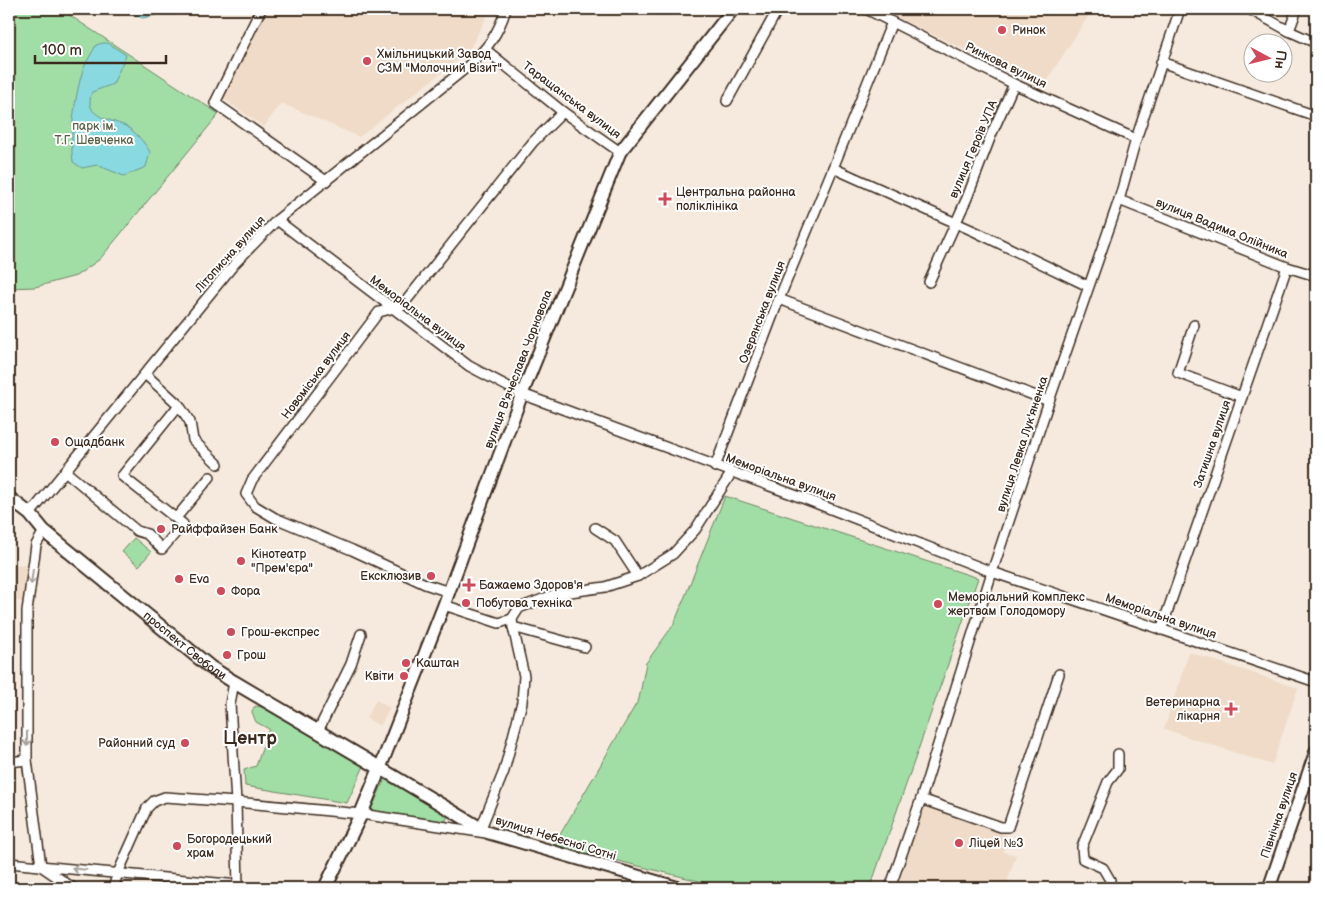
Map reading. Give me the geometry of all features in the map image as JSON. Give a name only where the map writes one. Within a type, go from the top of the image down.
[{"type":"main road","name":"проспект Свободи","points":[[9,498],[30,514],[44,531],[210,667],[380,768]]},
{"type":"main road","points":[[325,888],[361,814],[380,768]]},
{"type":"street","points":[[261,9],[215,103],[326,181]]},
{"type":"street","name":"Літописна вулиця","points":[[30,514],[236,262],[277,220],[486,50],[502,22],[506,9]]},
{"type":"street","name":"вулиця В'ячеслава Чорновола","points":[[380,768],[444,605],[522,394],[620,152],[733,9]]},
{"type":"street","points":[[727,101],[778,9]]},
{"type":"street","name":"Ринкова вулиця","points":[[866,9],[1014,84],[1136,139]]},
{"type":"street","name":"вулиця Левка Лук'яненка","points":[[890,888],[921,799],[992,572],[1088,286],[1119,200],[1136,139],[1180,9]]},
{"type":"street","points":[[1249,9],[1289,31],[1316,43]]},
{"type":"street","points":[[1289,31],[1297,9]]},
{"type":"street","name":"Озерянська вулиця","points":[[716,467],[779,299],[892,22]]},
{"type":"street","name":"Таращанська вулиця","points":[[486,50],[563,112],[620,152]]},
{"type":"street","points":[[1161,62],[1316,116]]},
{"type":"street","name":"вулиця Героїв УПА","points":[[929,282],[1014,84]]},
{"type":"street","name":"Новоміська вулиця","points":[[448,592],[425,584],[352,550],[275,518],[255,506],[246,494],[252,480],[379,312],[402,306],[533,142],[563,112]]},
{"type":"street","points":[[833,168],[1088,286]]},
{"type":"street","name":"вулиця Вадима Олійника","points":[[1119,200],[1287,267],[1316,276]]},
{"type":"street","name":"Меморіальна вулиця","points":[[277,220],[468,366],[522,394],[808,500],[992,572],[1316,682]]},
{"type":"street","name":"Затишна вулиця","points":[[1160,630],[1287,267]]},
{"type":"street","points":[[779,299],[1049,402]]},
{"type":"street","points":[[1194,325],[1178,374],[1242,397]]},
{"type":"street","points":[[145,374],[179,405],[190,422],[193,440],[218,464]]},
{"type":"street","points":[[65,471],[137,531],[147,534],[162,548],[183,524],[122,476],[179,405]]},
{"type":"street","points":[[113,888],[147,808],[154,801],[165,798],[236,802],[361,814],[485,831],[504,771],[522,702],[524,676],[512,623],[519,608],[556,594],[605,587],[638,576],[673,554],[695,530],[732,472]]},
{"type":"street","points":[[176,518],[210,477]]},
{"type":"street","points":[[595,528],[616,541],[638,576]]},
{"type":"street","points":[[44,531],[36,545],[28,611],[27,760],[41,866],[73,888]]},
{"type":"street","points":[[444,605],[499,623],[512,623],[585,647]]},
{"type":"street","points":[[318,731],[351,664],[360,634]]},
{"type":"street","points":[[921,799],[1001,827],[1008,827],[1059,674]]},
{"type":"street","points":[[9,863],[238,887],[236,802],[230,704],[234,682]]},
{"type":"street","name":"Північна вулиця","points":[[1268,888],[1316,751]]},
{"type":"street","points":[[1108,888],[1110,880],[1103,868],[1083,859],[1082,848],[1108,782],[1118,769],[1118,754]]},
{"type":"street","points":[[9,762],[27,760]]},
{"type":"street","name":"вулиця Небесної Сотні","points":[[380,768],[485,831],[679,888]]},
{"type":"shaded area","points":[[266,9],[491,9],[468,52],[359,137],[281,103],[264,127],[221,97]]},
{"type":"shaded area","name":"Ринок","points":[[879,9],[1093,9],[1043,86]]},
{"type":"shaded area","points":[[9,563],[27,566],[22,602],[9,599]]},
{"type":"shaded area","name":"Ветеринарна лікарня","points":[[1189,652],[1298,688],[1272,765],[1164,729]]},
{"type":"shaded area","points":[[376,700],[390,708],[380,726],[366,718]]},
{"type":"shaded area","name":"Ліцей №3","points":[[924,807],[1007,835],[1003,852],[1016,855],[1007,882],[1023,888],[897,888]]},
{"type":"green space","name":"парк ім. Т.Г. Шевченка","points":[[9,9],[60,9],[219,114],[100,259],[76,276],[35,287],[9,288]]},
{"type":"green space","points":[[725,496],[978,578],[870,888],[727,888],[554,845],[639,699],[646,663],[674,624]]},
{"type":"green space","points":[[134,538],[151,552],[139,566],[122,552]]},
{"type":"green space","points":[[256,706],[262,707],[364,766],[347,803],[245,786],[244,770],[256,766],[269,729],[256,722],[252,712]]},
{"type":"green space","points":[[385,779],[448,815],[445,823],[371,810]]},
{"type":"water","points":[[128,9],[160,9],[156,15],[143,18],[130,13]]},
{"type":"water","points":[[108,43],[126,55],[113,84],[92,92],[91,108],[100,116],[129,128],[141,139],[150,152],[146,167],[124,176],[97,165],[82,168],[73,162],[72,129],[80,80],[84,67],[96,45]]},
{"type":"place","name":"Ринок","points":[[1002,30]]},
{"type":"place","name":"Хмільницький Завод СЗМ \"Молочний Візит\"","points":[[367,61]]},
{"type":"place","name":"Центральна районна поліклініка","points":[[665,199]]},
{"type":"place","name":"Ощадбанк","points":[[55,442]]},
{"type":"place","name":"Райффайзен Банк","points":[[161,529]]},
{"type":"place","name":"Кінотеатр \"Прем'єра\"","points":[[241,561]]},
{"type":"place","name":"Ексклюзив","points":[[431,576]]},
{"type":"place","name":"Eva","points":[[179,579]]},
{"type":"place","name":"Бажаемо Здоров'я","points":[[469,585]]},
{"type":"place","name":"Фора","points":[[221,591]]},
{"type":"place","name":"Побутова техніка","points":[[466,603]]},
{"type":"place","name":"Меморіальний комплекс жертвам Голодомору","points":[[938,604]]},
{"type":"place","name":"Грош-експрес","points":[[231,632]]},
{"type":"place","name":"Грош","points":[[227,655]]},
{"type":"place","name":"Каштан","points":[[406,663]]},
{"type":"place","name":"Квіти","points":[[404,676]]},
{"type":"place","name":"Ветеринарна лікарня","points":[[1231,709]]},
{"type":"place","name":"Районний суд","points":[[185,743]]},
{"type":"place","name":"Ліцей №3","points":[[959,843]]},
{"type":"place","name":"Богородецький храм","points":[[177,846]]},
{"type":"district","name":"Центр","points":[[250,738]]}]
